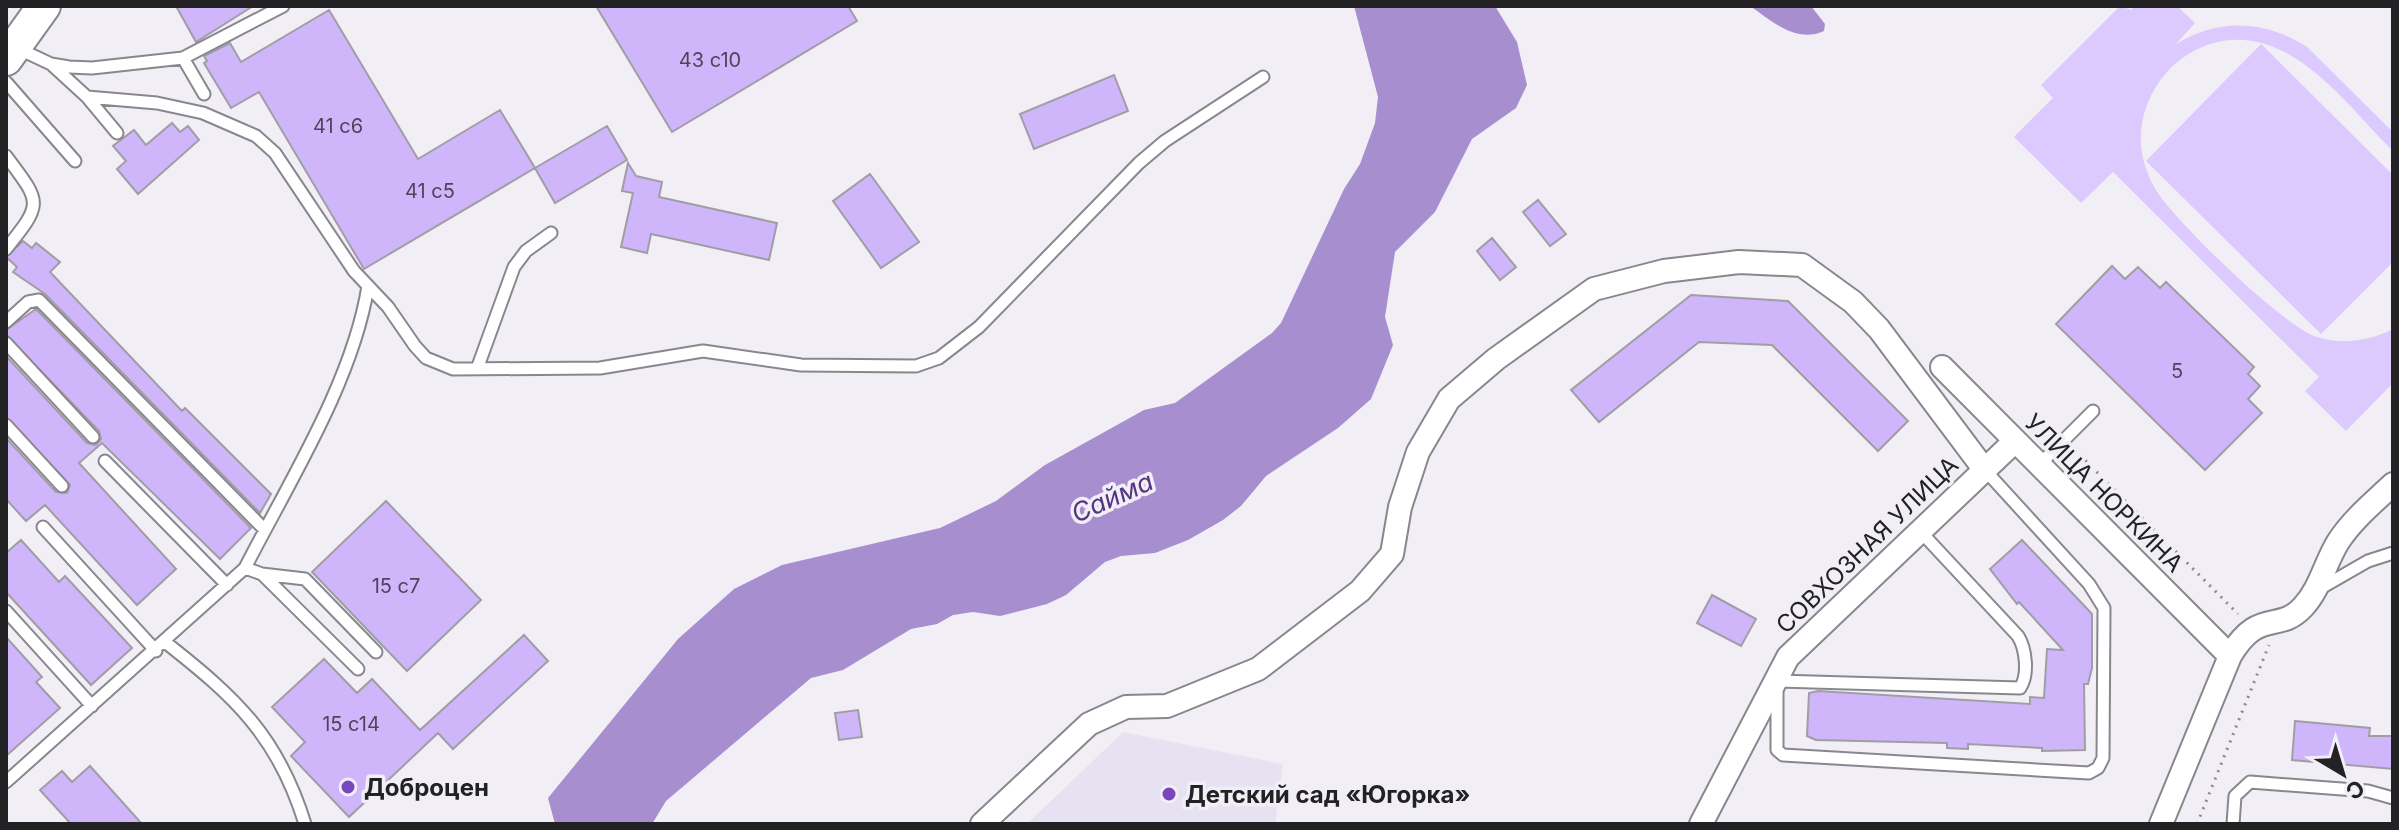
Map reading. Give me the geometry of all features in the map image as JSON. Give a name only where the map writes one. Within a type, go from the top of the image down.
[{"type":"street","points":[[10,53],[44,6]]},
{"type":"street","points":[[982,824],[1089,724],[1126,707],[1167,706],[1258,669],[1360,591],[1392,554],[1400,507],[1418,452],[1449,399],[1496,359],[1594,289],[1664,271],[1739,262],[1802,265],[1853,302],[1879,329],[1984,469]]},
{"type":"street","name":"УЛИЦА НОРКИНА","points":[[1942,367],[2230,656]]},
{"type":"street","name":"СОВХОЗНАЯ УЛИЦА","points":[[1701,824],[1788,657],[2015,441]]},
{"type":"street","points":[[2161,824],[2230,656],[2244,633],[2259,624],[2293,615],[2314,593],[2338,542],[2393,484]]},
{"type":"lane","points":[[10,53],[51,64],[92,68],[183,58],[283,6]]},
{"type":"lane","points":[[183,58],[204,94]]},
{"type":"lane","points":[[51,64],[87,97],[117,133]]},
{"type":"lane","points":[[87,97],[157,103],[203,113],[256,136],[280,160],[368,286],[426,358],[453,369],[600,368],[671,353],[703,351],[801,365],[880,368],[916,366],[939,358],[979,327],[1139,163],[1165,141],[1263,77]]},
{"type":"lane","points":[[6,82],[75,161]]},
{"type":"lane","points":[[6,156],[34,193],[35,204],[27,224],[6,249]]},
{"type":"lane","points":[[477,369],[514,267],[526,251],[551,233]]},
{"type":"lane","points":[[8,777],[161,647],[245,568],[357,340],[368,286]]},
{"type":"lane","points":[[6,322],[28,302],[39,300],[265,530]]},
{"type":"lane","points":[[6,343],[93,437]]},
{"type":"lane","points":[[2039,465],[2093,411]]},
{"type":"lane","points":[[6,425],[62,486]]},
{"type":"lane","points":[[105,461],[227,585]]},
{"type":"lane","points":[[1920,531],[2018,636],[2024,652],[2025,681],[2020,688],[1777,681],[1775,741],[1783,755],[2089,773],[2098,768],[2103,758],[2104,608],[2089,584],[1984,469]]},
{"type":"lane","points":[[43,527],[161,647],[227,691],[245,710],[285,772],[305,824]]},
{"type":"lane","points":[[2314,593],[2356,567],[2393,553]]},
{"type":"lane","points":[[245,568],[262,574],[305,579],[376,652]]},
{"type":"lane","points":[[262,574],[358,669]]},
{"type":"lane","points":[[6,611],[92,706]]},
{"type":"lane","points":[[2233,824],[2235,796],[2250,782],[2368,791],[2393,798]]},
{"type":"shaded area","points":[[2120,6],[2131,10],[2135,6],[2177,6],[2195,23],[2176,44],[2225,26],[2257,27],[2290,37],[2306,46],[2393,132],[2393,151],[2316,73],[2270,45],[2244,40],[2210,44],[2177,63],[2153,92],[2142,124],[2143,158],[2160,196],[2211,252],[2282,315],[2317,337],[2336,341],[2365,339],[2393,329],[2393,383],[2346,431],[2305,391],[2319,377],[2113,172],[2081,203],[2014,137],[2053,98],[2041,85]]},
{"type":"shaded area","points":[[2261,44],[2393,175],[2393,262],[2321,334],[2146,161]]},
{"type":"shaded area","name":"Детский сад «Югорка»","points":[[1123,732],[1283,764],[1275,824],[1027,824]]},
{"type":"water","name":"Сайма","points":[[1354,6],[1495,6],[1517,42],[1527,85],[1516,108],[1472,139],[1435,212],[1395,252],[1385,317],[1393,345],[1371,399],[1338,428],[1266,476],[1241,506],[1223,520],[1188,540],[1155,553],[1121,556],[1105,562],[1066,595],[1047,604],[1000,616],[973,612],[953,615],[937,624],[911,629],[843,670],[811,678],[666,801],[652,824],[555,824],[548,798],[678,639],[734,589],[782,565],[940,528],[996,501],[1045,465],[1144,410],[1175,403],[1272,333],[1281,323],[1344,189],[1360,164],[1375,123],[1378,97]]},
{"type":"water","points":[[1750,6],[1811,6],[1825,24],[1824,31],[1804,35],[1794,33]]},
{"type":"building","points":[[176,6],[253,6],[196,42]]},
{"type":"building","points":[[596,6],[848,6],[857,21],[672,132]]},
{"type":"building","points":[[329,10],[418,159],[500,110],[535,168],[364,269],[259,92],[231,108],[204,63],[207,61],[204,56],[230,43],[241,62]]},
{"type":"building","points":[[1114,75],[1128,111],[1034,149],[1020,114]]},
{"type":"building","points":[[172,123],[180,132],[188,126],[199,140],[138,194],[117,169],[126,161],[113,146],[134,130],[146,145]]},
{"type":"building","points":[[607,126],[627,160],[555,203],[535,168]]},
{"type":"building","points":[[628,163],[636,176],[662,182],[659,197],[777,223],[769,260],[651,234],[647,253],[621,247],[633,193],[622,191]]},
{"type":"building","points":[[870,174],[919,242],[881,268],[833,201]]},
{"type":"building","points":[[1538,200],[1566,234],[1550,246],[1523,212]]},
{"type":"building","points":[[1492,238],[1516,267],[1500,280],[1477,251]]},
{"type":"building","points":[[23,241],[32,248],[36,243],[60,262],[50,272],[182,411],[185,408],[271,494],[260,513],[45,294],[13,272],[17,267],[6,257]]},
{"type":"building","points":[[2112,266],[2125,279],[2138,267],[2160,288],[2166,282],[2254,367],[2248,374],[2260,386],[2248,399],[2262,413],[2205,470],[2056,324]]},
{"type":"building","points":[[1691,295],[1788,301],[1908,421],[1878,451],[1772,345],[1699,342],[1599,422],[1571,390]]},
{"type":"building","points":[[36,309],[251,528],[220,559],[102,443],[79,463],[176,569],[137,605],[45,505],[26,521],[6,499],[6,438],[56,492],[67,493],[70,485],[6,417],[6,356],[87,443],[96,445],[101,439],[99,431],[6,335],[6,330]]},
{"type":"building","points":[[386,501],[481,600],[407,671],[312,572]]},
{"type":"building","points":[[21,540],[59,582],[65,576],[132,648],[91,685],[6,592],[6,553]]},
{"type":"building","points":[[2022,540],[2092,614],[2092,668],[2088,684],[2084,684],[2085,750],[2042,751],[2042,748],[1968,744],[1968,749],[1947,748],[1947,743],[1816,740],[1807,736],[1809,693],[1818,691],[2030,704],[2030,697],[2044,698],[2047,649],[2063,650],[2019,602],[2017,604],[1990,569]]},
{"type":"building","points":[[1712,595],[1756,619],[1741,646],[1697,623]]},
{"type":"building","points":[[524,635],[548,661],[453,749],[438,733],[349,817],[291,756],[305,742],[272,707],[324,659],[357,693],[372,679],[420,730]]},
{"type":"building","points":[[6,637],[42,677],[36,682],[60,708],[6,756]]},
{"type":"building","points":[[858,710],[862,737],[839,740],[835,713]]},
{"type":"building","points":[[2295,721],[2370,728],[2369,736],[2393,736],[2393,769],[2292,760]]},
{"type":"building","points":[[90,766],[142,824],[71,824],[40,790],[62,771],[72,782]]},
{"type":"place","name":"Доброцен","points":[[348,787]]},
{"type":"place","name":"Детский сад «Югорка»","points":[[1169,794]]}]
